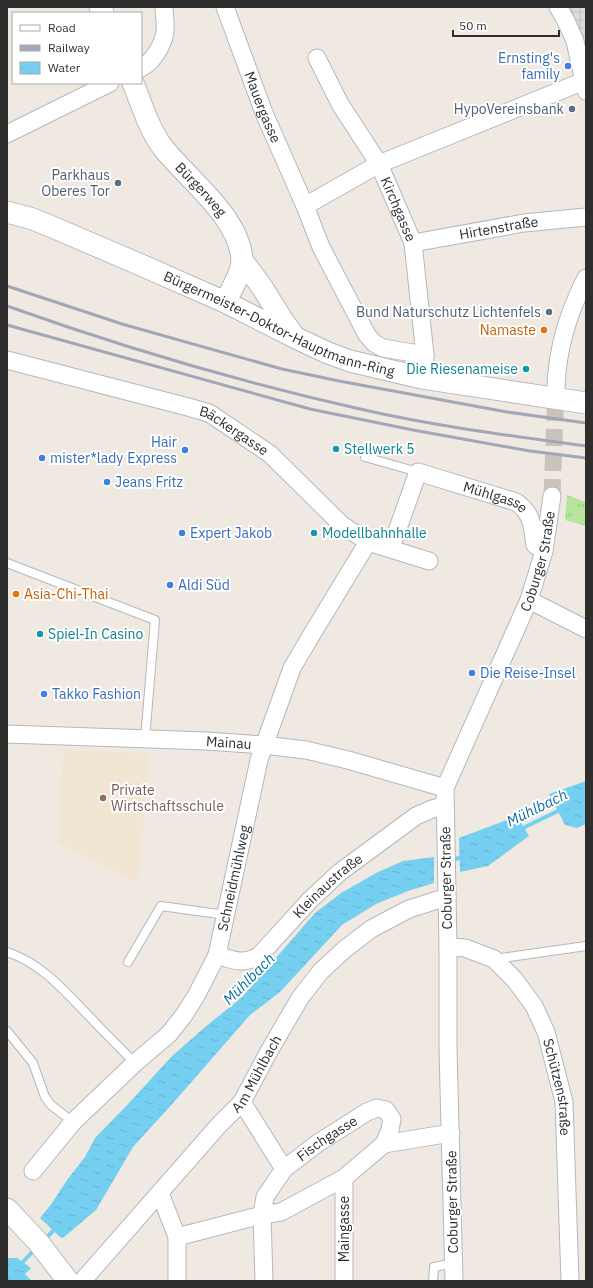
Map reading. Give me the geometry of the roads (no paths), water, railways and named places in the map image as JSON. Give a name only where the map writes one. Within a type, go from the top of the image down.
[{"type":"street","points":[[142,67],[152,60],[160,48],[165,32],[164,7]]},
{"type":"street","name":"Mauergasse","points":[[225,7],[264,113],[305,206],[321,247],[367,335],[374,343],[383,348],[425,355]]},
{"type":"street","points":[[305,206],[379,164],[585,86],[575,41],[558,7]]},
{"type":"street","name":"Kirchgasse","points":[[317,58],[340,104],[379,164],[413,243],[425,355],[422,378]]},
{"type":"street","points":[[7,134],[108,84]]},
{"type":"street","name":"Bürgerweg","points":[[133,84],[149,123],[163,148],[222,213],[236,234],[242,260]]},
{"type":"street","name":"Bürgermeister-Doktor-Hauptmann-Ring","points":[[7,212],[33,219],[58,229],[225,302],[296,338],[328,353],[350,361],[422,378],[586,403]]},
{"type":"street","name":"Hirtenstraße","points":[[413,243],[524,223],[586,217]]},
{"type":"street","points":[[225,302],[237,276],[242,260]]},
{"type":"street","points":[[242,260],[296,338]]},
{"type":"street","points":[[556,388],[556,374],[567,322],[586,278]]},
{"type":"street","name":"Bäckergasse","points":[[7,360],[188,406],[209,413],[270,454],[342,525],[368,542],[429,561]]},
{"type":"street","points":[[391,548],[418,472]]},
{"type":"street","name":"Mühlgasse","points":[[418,472],[516,502],[524,508],[531,521],[535,545],[544,551]]},
{"type":"street","name":"Coburger Straße","points":[[454,1281],[448,1049],[448,947],[444,806],[445,788],[529,600],[544,551],[552,496]]},
{"type":"street","name":"Schneidmühlweg","points":[[33,1171],[73,1122],[168,1034],[184,1015],[196,996],[217,955],[259,760],[292,668],[368,542]]},
{"type":"street","points":[[529,600],[586,629]]},
{"type":"street","name":"Mainau","points":[[7,734],[207,741],[306,750],[348,760],[445,788]]},
{"type":"street","name":"Kleinaustraße","points":[[217,955],[242,962],[259,956],[310,900],[340,872],[416,816],[432,809],[444,806]]},
{"type":"street","name":"Am Mühlbach","points":[[76,1280],[160,1193],[219,1124],[242,1102],[268,1052],[300,998],[321,971],[345,949],[371,929],[409,909],[447,892]]},
{"type":"street","name":"Schützenstraße","points":[[448,947],[465,948],[494,959],[515,980],[534,1006],[546,1032],[564,1102],[570,1281]]},
{"type":"street","points":[[242,1102],[284,1169]]},
{"type":"street","name":"Fischgasse","points":[[177,1237],[262,1215],[281,1212],[344,1178],[384,1144],[390,1130],[392,1119],[386,1110],[377,1108],[368,1112],[318,1143],[284,1169],[265,1197],[262,1215]]},
{"type":"street","points":[[384,1144],[451,1133]]},
{"type":"street","name":"Maingasse","points":[[344,1178],[344,1281]]},
{"type":"street","points":[[160,1193],[177,1237],[177,1281]]},
{"type":"street","points":[[7,1209],[76,1280]]},
{"type":"street","points":[[262,1215],[264,1281]]},
{"type":"lane","points":[[365,457],[418,472]]},
{"type":"lane","points":[[7,563],[155,620],[145,739]]},
{"type":"lane","points":[[128,962],[161,906],[226,915]]},
{"type":"lane","points":[[494,959],[586,946]]},
{"type":"lane","points":[[7,952],[17,955],[40,968],[60,986],[135,1063]]},
{"type":"lane","points":[[7,1032],[34,1063],[45,1098],[50,1105],[73,1122]]},
{"type":"lane","points":[[433,1281],[434,1267],[454,1263]]},
{"type":"water","points":[[586,781],[586,824],[577,828],[565,825],[549,794]]},
{"type":"water","points":[[517,816],[529,836],[488,866],[460,872],[459,838]]},
{"type":"water","points":[[434,857],[434,883],[408,891],[376,904],[342,925],[280,992],[250,1015],[133,1147],[96,1210],[63,1238],[40,1218],[85,1157],[95,1138],[171,1057],[242,997],[315,913],[341,893],[378,872],[403,861]]},
{"type":"water","points":[[7,1258],[17,1258],[31,1268],[25,1274],[32,1281],[7,1281]]},
{"type":"waterway","name":"Mühlbach","points":[[521,829],[562,809]]},
{"type":"waterway","name":"Mühlbach","points":[[450,861],[464,856]]},
{"type":"waterway","name":"Mühlbach","points":[[44,1240],[56,1228]]},
{"type":"waterway","name":"Mühlbach","points":[[19,1266],[35,1249]]},
{"type":"tunnel","points":[[552,496],[556,388]]},
{"type":"railway","points":[[7,286],[122,324],[282,369],[507,412],[586,423]]},
{"type":"railway","points":[[7,306],[94,336],[182,363],[315,399],[444,426],[586,446]]},
{"type":"railway","points":[[7,325],[310,409],[413,430],[530,451],[586,458]]},
{"type":"place","name":"Ernsting's family","points":[[568,66]]},
{"type":"place","name":"HypoVereinsbank","points":[[572,109]]},
{"type":"place","name":"Parkhaus Oberes Tor","points":[[118,183]]},
{"type":"place","name":"Bund Naturschutz Lichtenfels","points":[[549,312]]},
{"type":"place","name":"Namaste","points":[[544,330]]},
{"type":"place","name":"Die Riesenameise","points":[[526,369]]},
{"type":"place","name":"Stellwerk 5","points":[[336,449]]},
{"type":"place","name":"Hair Express","points":[[185,450]]},
{"type":"place","name":"mister*lady","points":[[42,458]]},
{"type":"place","name":"Jeans Fritz","points":[[107,482]]},
{"type":"place","name":"Expert Jakob","points":[[182,533]]},
{"type":"place","name":"Modellbahnhalle","points":[[314,533]]},
{"type":"place","name":"Aldi Süd","points":[[170,585]]},
{"type":"place","name":"Asia-Chi-Thai","points":[[16,594]]},
{"type":"place","name":"Spiel-In Casino","points":[[40,634]]},
{"type":"place","name":"Die Reise-Insel","points":[[472,673]]},
{"type":"place","name":"Takko Fashion","points":[[44,694]]},
{"type":"place","name":"Private Wirtschaftsschule","points":[[103,798]]}]
